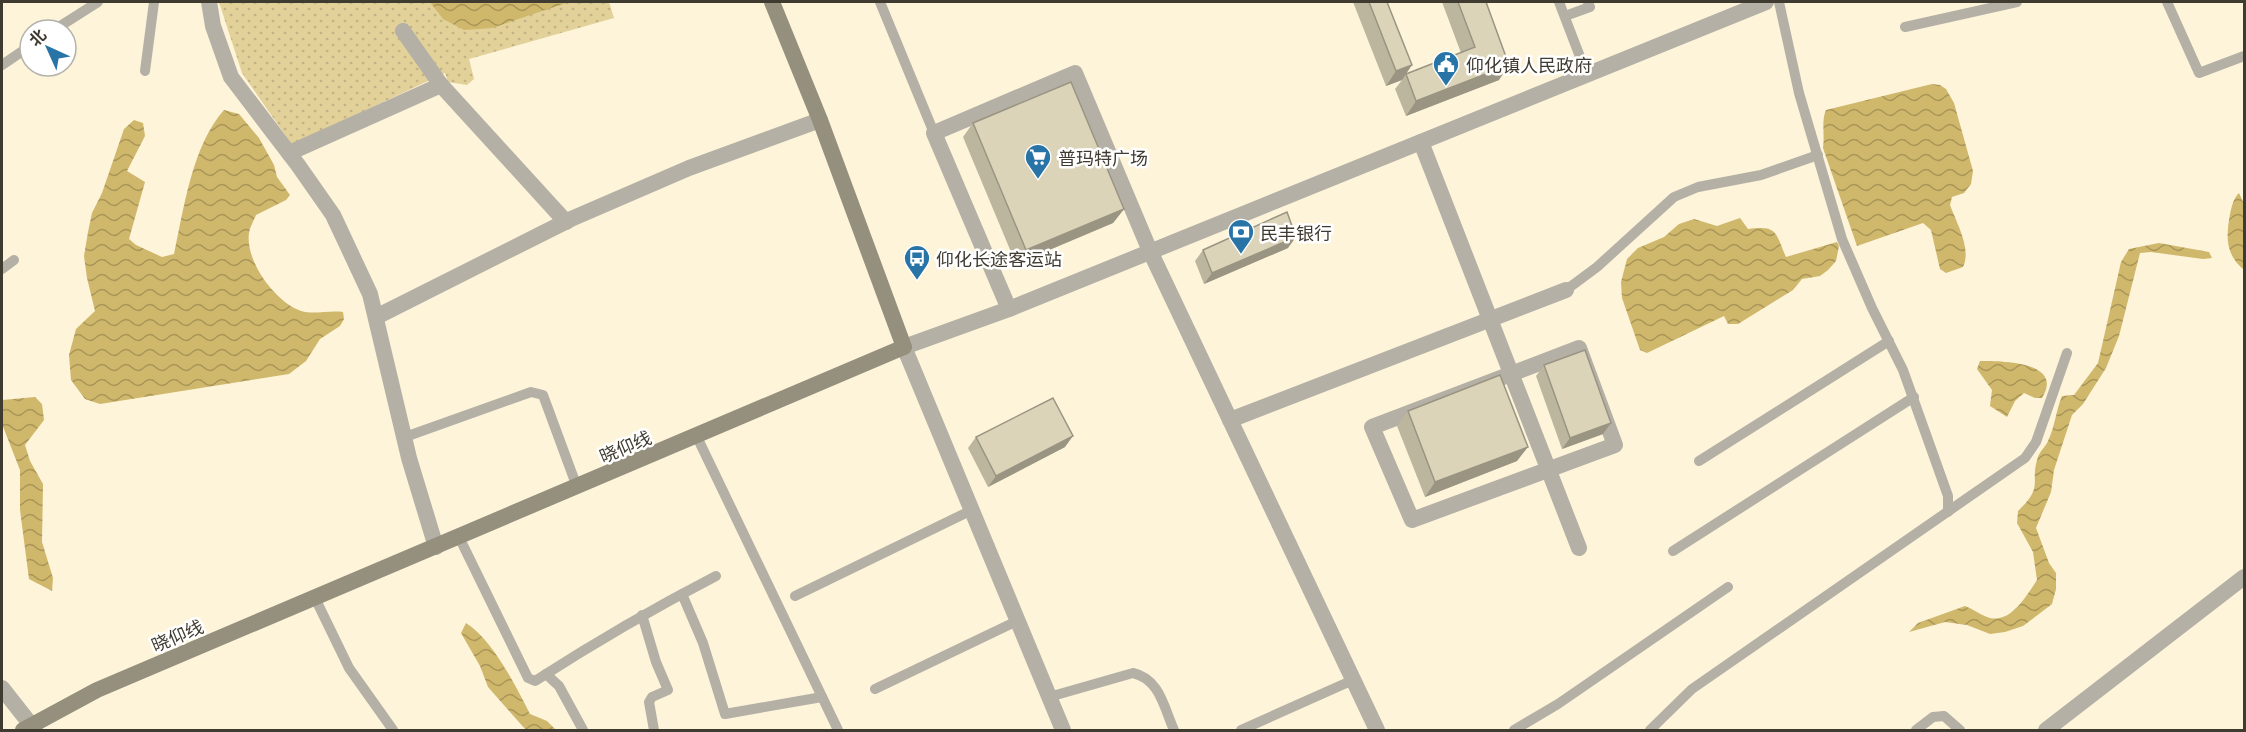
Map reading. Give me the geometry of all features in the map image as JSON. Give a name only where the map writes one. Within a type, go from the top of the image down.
[{"type":"main road","points":[[772,2],[820,120],[904,347]]},
{"type":"main road","name":"晓仰线","points":[[30,729],[92,692],[698,437],[904,347]]},
{"type":"street","points":[[209,2],[213,26],[231,77],[333,215],[370,294],[405,437],[436,547]]},
{"type":"street","points":[[1063,730],[904,347],[1009,309],[1766,2]]},
{"type":"street","points":[[403,31],[441,85],[566,222]]},
{"type":"street","points":[[1009,309],[934,133],[1075,73],[1150,251],[1377,730]]},
{"type":"street","points":[[289,153],[441,85]]},
{"type":"street","points":[[376,317],[566,222],[689,168],[820,120]]},
{"type":"street","points":[[1421,141],[1579,548]]},
{"type":"street","points":[[1230,420],[1566,290]]},
{"type":"street","points":[[1579,348],[1615,445],[1549,470],[1412,520],[1372,427],[1579,348]]},
{"type":"street","points":[[2046,730],[2244,577]]},
{"type":"street","points":[[2,688],[30,729]]},
{"type":"lane","points":[[73,18],[98,2]]},
{"type":"lane","points":[[145,71],[154,2]]},
{"type":"lane","points":[[880,2],[934,133]]},
{"type":"lane","points":[[1559,2],[1587,75]]},
{"type":"lane","points":[[1564,16],[1590,7],[1587,2]]},
{"type":"lane","points":[[1779,2],[1799,93],[1842,238],[1872,308],[1904,370],[1948,496],[1948,512]]},
{"type":"lane","points":[[1905,27],[2017,2]]},
{"type":"lane","points":[[2168,2],[2199,73],[2244,56]]},
{"type":"lane","points":[[2,65],[18,54]]},
{"type":"lane","points":[[1566,290],[1597,267],[1674,197],[1698,187],[1761,175],[1818,155]]},
{"type":"lane","points":[[2,269],[14,260]]},
{"type":"lane","points":[[1699,461],[1889,341]]},
{"type":"lane","points":[[1650,730],[1692,689],[2025,458],[2036,442],[2067,353]]},
{"type":"lane","points":[[405,437],[531,392],[543,395],[578,487]]},
{"type":"lane","points":[[1673,551],[1914,397]]},
{"type":"lane","points":[[698,437],[838,730]]},
{"type":"lane","points":[[795,596],[972,510]]},
{"type":"lane","points":[[459,537],[528,678],[535,681],[642,615],[716,576]]},
{"type":"lane","points":[[1514,730],[1558,704],[1728,587]]},
{"type":"lane","points":[[682,594],[703,643],[725,714],[822,697]]},
{"type":"lane","points":[[315,598],[350,668],[393,730]]},
{"type":"lane","points":[[642,615],[656,662],[668,690],[652,697],[649,702],[654,730]]},
{"type":"lane","points":[[875,689],[1017,621]]},
{"type":"lane","points":[[546,674],[559,686],[583,730]]},
{"type":"lane","points":[[1049,697],[1133,674],[1142,675],[1156,687],[1174,730]]},
{"type":"lane","points":[[1242,730],[1353,681]]},
{"type":"lane","points":[[1916,730],[1934,717],[1944,716],[1960,730]]},
{"type":"shaded area","points":[[219,2],[609,2],[614,18],[469,59],[474,79],[467,85],[448,82],[445,73],[292,145],[242,73]]},
{"type":"water","points":[[430,2],[569,2],[492,28],[464,30],[443,19]]},
{"type":"water","points":[[1932,84],[1946,89],[1954,103],[1973,171],[1971,184],[1964,193],[1952,197],[1950,205],[1962,236],[1966,252],[1965,260],[1963,267],[1946,273],[1940,269],[1931,230],[1923,223],[1857,246],[1823,148],[1826,110]]},
{"type":"water","points":[[224,110],[239,114],[259,138],[274,165],[277,177],[290,195],[286,200],[256,215],[250,231],[249,244],[257,268],[272,290],[291,306],[306,312],[343,312],[344,319],[340,326],[320,339],[306,361],[289,374],[100,404],[85,399],[71,380],[69,355],[76,329],[95,311],[84,256],[92,213],[102,193],[124,129],[134,120],[143,123],[145,136],[127,171],[145,182],[129,239],[136,245],[162,257],[174,254],[197,159],[204,141]]},
{"type":"water","points":[[2239,193],[2244,204],[2244,270],[2233,258],[2228,245],[2231,208]]},
{"type":"water","points":[[1740,218],[1748,229],[1765,228],[1774,232],[1786,257],[1837,242],[1839,246],[1836,261],[1820,276],[1802,279],[1793,290],[1738,324],[1728,324],[1724,316],[1647,353],[1640,350],[1622,298],[1621,282],[1627,259],[1638,248],[1664,237],[1679,224],[1694,219],[1717,226]]},
{"type":"water","points":[[2159,243],[2209,252],[2212,258],[2140,253],[2119,336],[2106,368],[2083,404],[2072,415],[2054,470],[2051,492],[2036,528],[2049,563],[2056,573],[2056,589],[2052,604],[2023,626],[2005,632],[1990,634],[1967,625],[1945,622],[1909,632],[1918,623],[1965,606],[1987,617],[1995,619],[2003,617],[2017,607],[2037,580],[2033,552],[2017,523],[2018,511],[2034,490],[2038,457],[2050,436],[2062,396],[2074,395],[2098,363],[2121,262],[2129,249]]},
{"type":"water","points":[[1980,361],[2014,363],[2038,370],[2045,377],[2047,386],[2042,398],[2035,398],[2024,393],[2015,401],[2007,417],[1990,406],[1992,390],[1977,369]]},
{"type":"water","points":[[35,397],[42,404],[44,420],[25,445],[30,461],[43,484],[42,542],[53,578],[52,591],[29,579],[20,510],[20,470],[2,424],[2,400]]},
{"type":"water","points":[[466,623],[476,630],[494,651],[530,714],[547,721],[556,730],[526,730],[488,687],[480,666],[461,633]]},
{"type":"building","points":[[1369,2],[1387,2],[1412,65],[1396,71]]},
{"type":"building","points":[[1458,2],[1486,2],[1509,65],[1416,101],[1406,74],[1475,47]]},
{"type":"building","name":"普玛特广场","points":[[1071,82],[1124,209],[1026,250],[973,123]]},
{"type":"building","name":"民丰银行","points":[[1287,212],[1296,237],[1212,273],[1203,250]]},
{"type":"building","points":[[1585,350],[1611,423],[1570,438],[1544,365]]},
{"type":"building","points":[[1500,375],[1528,447],[1435,482],[1408,411]]},
{"type":"building","points":[[1053,398],[1073,436],[996,476],[976,437]]},
{"type":"place","name":"仰化镇人民政府","points":[[1446,87]]},
{"type":"place","name":"普玛特广场","points":[[1038,180]]},
{"type":"place","name":"民丰银行","points":[[1241,255]]},
{"type":"place","name":"仰化长途客运站","points":[[917,281]]}]
